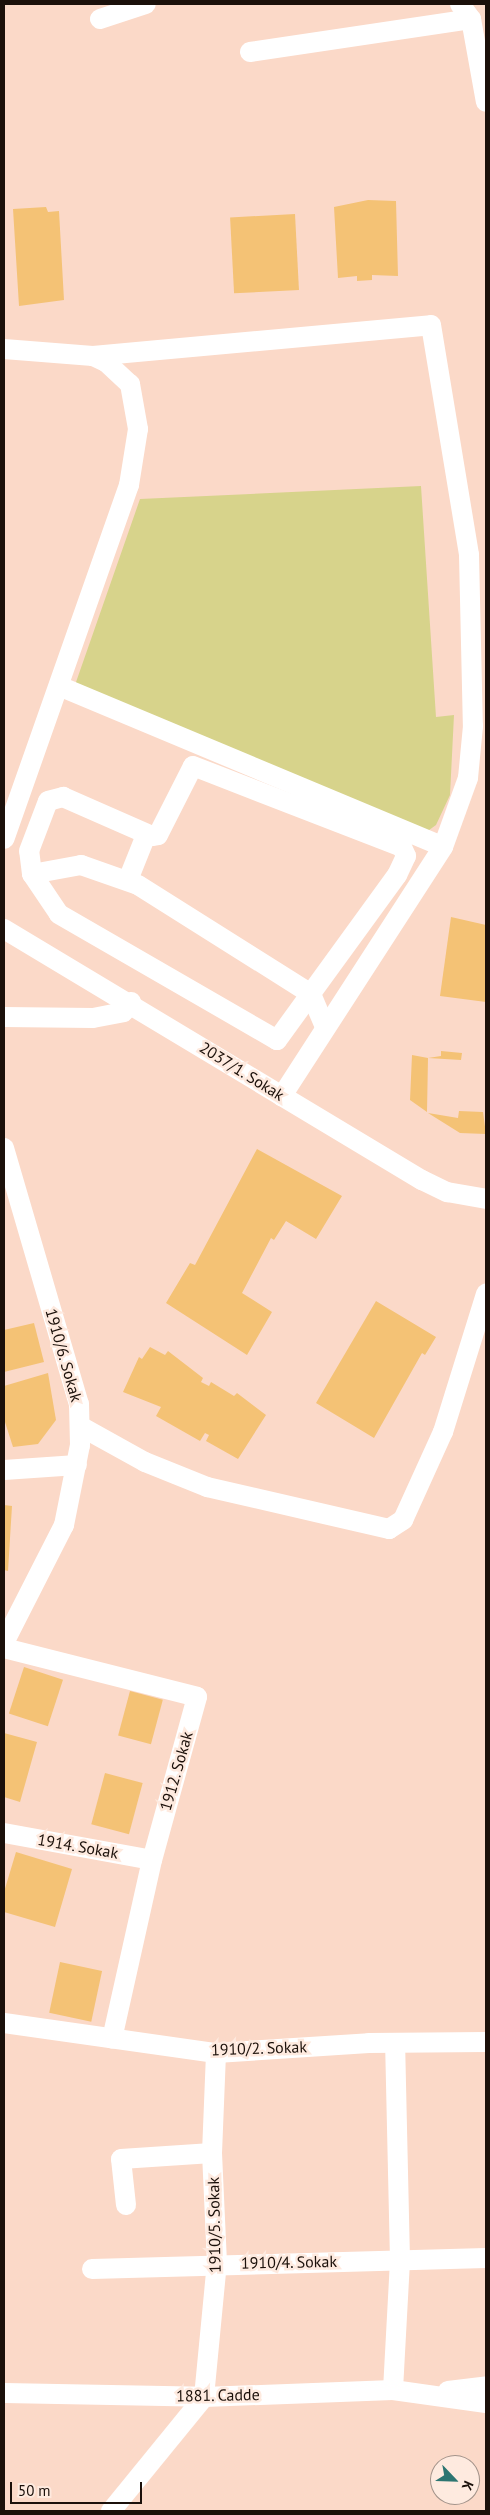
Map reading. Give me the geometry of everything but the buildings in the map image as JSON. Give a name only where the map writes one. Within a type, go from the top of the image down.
[{"type":"street","points":[[100,19],[146,4]]},
{"type":"street","points":[[250,52],[469,9],[486,102]]},
{"type":"street","points":[[4,350],[94,356],[431,325],[469,555],[473,707],[468,778]]},
{"type":"street","points":[[4,839],[59,686],[136,456],[138,429],[130,384],[94,356]]},
{"type":"street","points":[[59,686],[443,847]]},
{"type":"street","points":[[282,1096],[443,847],[468,778],[486,746]]},
{"type":"street","points":[[193,766],[402,847],[406,856],[398,875],[311,994],[286,1033],[274,1040],[59,914],[32,874],[29,850],[42,812],[54,798],[63,797],[146,835],[158,835],[193,766]]},
{"type":"street","points":[[128,880],[146,835]]},
{"type":"street","points":[[32,874],[81,865],[128,880],[311,994],[325,1027]]},
{"type":"street","name":"2037/1. Sokak","points":[[4,929],[132,1002],[282,1096],[447,1192],[486,1199]]},
{"type":"street","points":[[4,1017],[93,1018],[123,1012],[132,1002]]},
{"type":"street","name":"1910/6. Sokak","points":[[4,1148],[79,1404],[80,1426],[78,1465],[64,1525],[4,1643]]},
{"type":"street","points":[[80,1426],[145,1462],[207,1487],[389,1529],[403,1520],[443,1432],[486,1294]]},
{"type":"street","points":[[4,1470],[78,1465]]},
{"type":"street","name":"1912. Sokak","points":[[4,1648],[197,1697],[152,1860],[112,2039]]},
{"type":"street","name":"1914. Sokak","points":[[4,1833],[152,1860]]},
{"type":"street","name":"1910/2. Sokak","points":[[4,2023],[216,2052],[486,2042]]},
{"type":"street","points":[[393,2390],[400,2260],[395,2044]]},
{"type":"street","name":"1910/5. Sokak","points":[[204,2396],[218,2263],[212,2153],[216,2052]]},
{"type":"street","points":[[126,2205],[120,2159],[212,2153]]},
{"type":"street","name":"1910/4. Sokak","points":[[92,2269],[218,2263],[486,2258]]},
{"type":"street","name":"1881. Cadde","points":[[432,2394],[486,2386]]},
{"type":"street","name":"1881. Cadde","points":[[4,2393],[204,2396],[393,2390],[432,2394],[486,2404]]},
{"type":"street","points":[[110,2511],[204,2396]]},
{"type":"shaded area","points":[[421,486],[436,717],[454,715],[450,795],[436,825],[425,833],[75,685],[140,499]]}]
